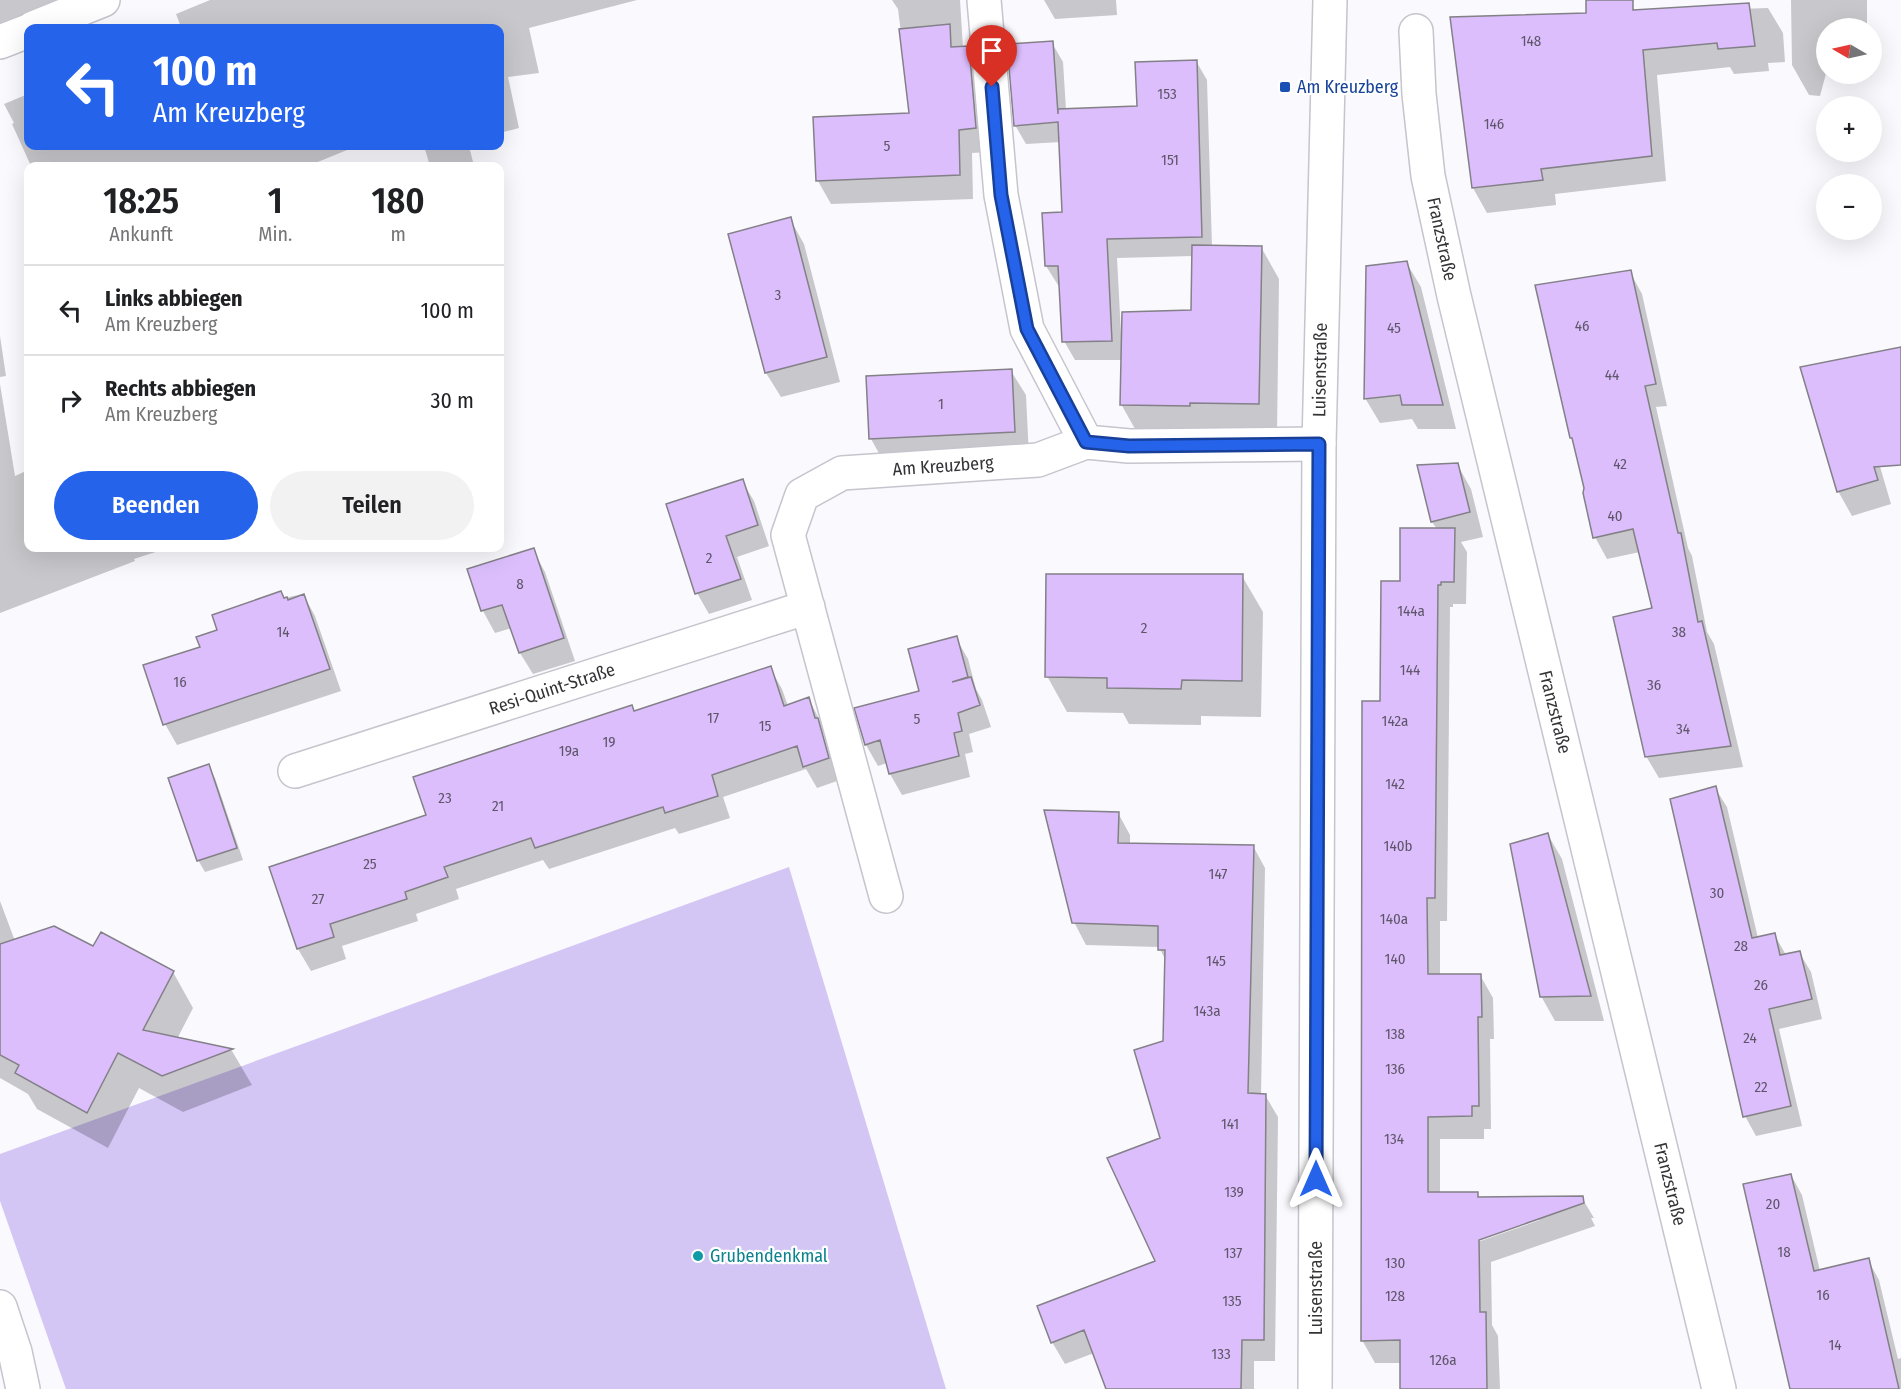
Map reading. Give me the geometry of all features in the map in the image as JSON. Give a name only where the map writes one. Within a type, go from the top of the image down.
[{"type":"street","points":[[43,24],[103,0]]},
{"type":"street","points":[[984,0],[1001,195],[1027,329],[1086,442]]},
{"type":"street","name":"Luisenstraße","points":[[1315,1389],[1319,444],[1330,0]]},
{"type":"street","name":"Franzstraße","points":[[1416,31],[1419,94],[1428,176],[1454,296],[1719,1389]]},
{"type":"street","points":[[0,42],[24,32]]},
{"type":"street","name":"Am Kreuzberg","points":[[808,607],[788,535],[802,495],[842,473],[1038,460],[1086,442],[1129,446],[1319,444]]},
{"type":"street","points":[[808,607],[886,896]]},
{"type":"street","name":"Resi-Quint-Straße","points":[[295,771],[808,607]]},
{"type":"street","points":[[0,1307],[15,1352],[23,1389]]},
{"type":"shaded area","points":[[789,867],[946,1389],[66,1389],[0,1201],[0,1154]]},
{"type":"building","points":[[1586,0],[1633,0],[1633,10],[1749,3],[1755,46],[1718,49],[1717,43],[1643,50],[1652,156],[1541,169],[1543,180],[1472,188],[1450,17],[1586,13]]},
{"type":"building","points":[[950,24],[951,47],[969,46],[976,128],[959,130],[960,175],[816,181],[813,117],[909,113],[899,29]]},
{"type":"building","points":[[1053,41],[1058,114],[1058,109],[1137,106],[1135,62],[1197,60],[1202,237],[1107,239],[1112,341],[1062,342],[1058,266],[1045,266],[1042,213],[1062,212],[1058,122],[1014,126],[1007,44]]},
{"type":"building","points":[[791,217],[827,357],[765,373],[728,234]]},
{"type":"building","points":[[1192,245],[1262,246],[1259,404],[1120,405],[1122,312],[1191,310]]},
{"type":"building","points":[[1407,261],[1443,405],[1402,405],[1400,395],[1364,399],[1366,266]]},
{"type":"building","points":[[1631,270],[1656,384],[1645,386],[1678,533],[1681,533],[1698,622],[1702,621],[1731,746],[1645,757],[1613,617],[1652,608],[1633,529],[1593,538],[1583,493],[1584,488],[1572,438],[1570,438],[1535,285]]},
{"type":"building","points":[[1901,347],[1901,465],[1874,467],[1878,480],[1837,492],[1800,367]]},
{"type":"building","points":[[1012,369],[1015,432],[869,439],[866,376]]},
{"type":"building","points":[[1458,463],[1470,512],[1431,522],[1417,465]]},
{"type":"building","points":[[743,479],[758,525],[726,536],[741,579],[695,594],[666,504]]},
{"type":"building","points":[[1400,528],[1455,528],[1454,582],[1441,582],[1441,585],[1438,585],[1435,898],[1427,898],[1428,974],[1481,974],[1482,1017],[1478,1017],[1479,1106],[1472,1106],[1472,1116],[1428,1117],[1428,1192],[1478,1192],[1478,1197],[1583,1196],[1584,1203],[1479,1240],[1480,1312],[1486,1312],[1487,1389],[1400,1389],[1400,1340],[1361,1341],[1362,701],[1380,701],[1381,581],[1400,581]]},
{"type":"building","points":[[534,548],[564,638],[519,653],[502,605],[481,611],[467,569]]},
{"type":"building","points":[[1046,574],[1243,574],[1242,681],[1182,680],[1181,689],[1107,688],[1107,678],[1045,677]]},
{"type":"building","points":[[281,591],[284,598],[287,597],[288,600],[304,594],[330,669],[163,725],[143,665],[200,647],[196,637],[217,630],[212,615]]},
{"type":"building","points":[[957,636],[968,677],[952,682],[971,677],[980,705],[958,713],[962,731],[954,733],[959,756],[889,774],[880,740],[865,745],[854,708],[919,691],[908,649]]},
{"type":"building","points":[[771,666],[784,706],[809,697],[815,718],[818,718],[829,758],[803,767],[797,746],[712,775],[718,796],[665,813],[663,807],[535,848],[531,838],[444,867],[448,877],[405,892],[407,899],[330,924],[334,937],[297,949],[269,867],[426,815],[413,777],[632,705],[634,711]]},
{"type":"building","points":[[209,764],[237,848],[197,861],[168,778]]},
{"type":"building","points":[[1716,786],[1752,938],[1775,933],[1780,955],[1800,951],[1812,999],[1769,1009],[1791,1106],[1743,1117],[1670,799]]},
{"type":"building","points":[[1044,810],[1119,812],[1118,843],[1254,845],[1248,1093],[1266,1094],[1264,1340],[1242,1340],[1241,1389],[1106,1389],[1084,1330],[1051,1343],[1037,1306],[1155,1261],[1107,1158],[1160,1138],[1134,1050],[1163,1041],[1165,950],[1158,950],[1158,926],[1072,923]]},
{"type":"building","points":[[1548,833],[1591,996],[1540,997],[1510,844]]},
{"type":"building","points":[[54,926],[93,946],[101,932],[174,971],[143,1030],[233,1049],[162,1076],[118,1053],[87,1113],[15,1073],[19,1065],[0,1055],[0,944]]},
{"type":"building","points":[[1791,1174],[1814,1271],[1869,1258],[1899,1389],[1790,1389],[1743,1184]]},
{"type":"place","name":"Am Kreuzberg","points":[[1285,87]]},
{"type":"place","name":"Grubendenkmal","points":[[698,1256]]},
{"type":"route","points":[[992,87],[1001,195],[1027,329],[1086,442],[1129,446],[1319,444],[1316,1179]]}]
